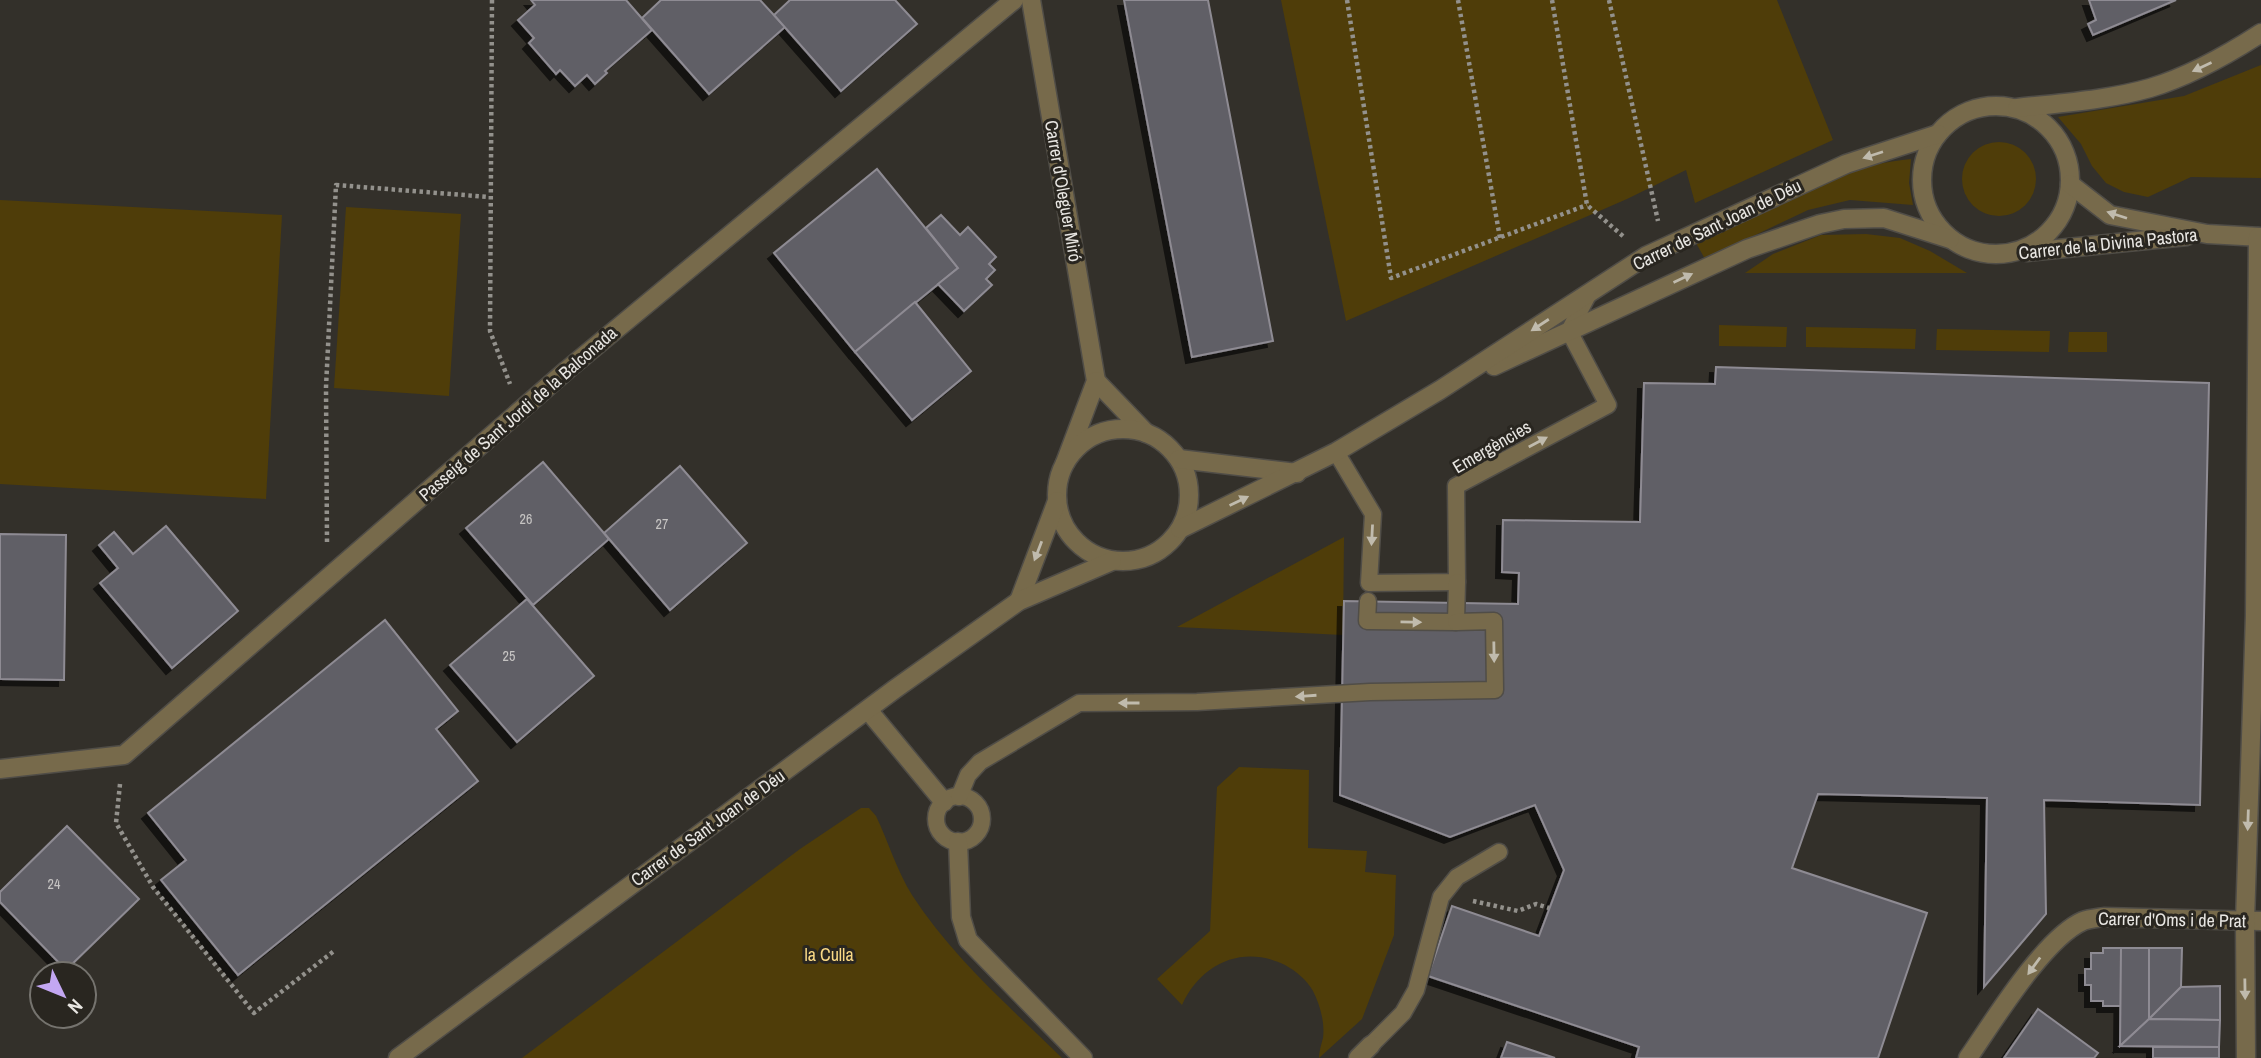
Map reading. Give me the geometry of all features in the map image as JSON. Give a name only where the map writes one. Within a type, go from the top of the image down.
[{"type":"street","name":"Passeig de Sant Jordi de la Balconada","points":[[124,755],[521,411],[1014,0]]},
{"type":"street","name":"Carrer d'Oleguer Miró","points":[[1031,0],[1096,381]]},
{"type":"street","points":[[2016,108],[2149,88],[2216,60],[2261,33]]},
{"type":"street","points":[[1995,105],[2016,108],[2032,114],[2057,136],[2065,151],[2070,184],[2068,200],[2062,215],[2040,240],[2026,249],[2009,254],[1988,255],[1958,245],[1933,220],[1923,196],[1921,182],[1925,157],[1938,134],[1954,119],[1973,109],[1995,105]]},
{"type":"street","name":"Carrer de Sant Joan de Déu","points":[[1180,529],[1336,453],[1440,390],[1646,256],[1846,164],[1938,134]]},
{"type":"street","name":"Carrer de la Divina Pastora","points":[[2070,184],[2110,215],[2207,234],[2259,237]]},
{"type":"street","name":"Carrer de Sant Joan de Déu","points":[[1440,390],[1747,249],[1820,224],[1844,219],[1884,218],[1950,239]]},
{"type":"street","name":"Carrer de la Divina Pastora","points":[[2009,254],[2207,234]]},
{"type":"street","points":[[2246,1058],[2253,921],[2259,237]]},
{"type":"street","points":[[1065,463],[1076,448],[1110,430],[1128,429],[1146,433],[1165,443],[1179,459],[1187,475],[1190,494],[1188,512],[1168,545],[1151,556],[1132,562],[1112,561],[1091,555],[1074,541],[1062,522],[1057,501],[1058,482],[1065,463],[1096,381],[1146,433]]},
{"type":"street","points":[[1179,459],[1297,473]]},
{"type":"street","points":[[1019,601],[1057,501]]},
{"type":"street","name":"Carrer de Sant Joan de Déu","points":[[398,1058],[1019,601],[1112,561]]},
{"type":"street","points":[[868,710],[952,799]]},
{"type":"street","points":[[0,769],[124,755]]},
{"type":"street","points":[[958,842],[961,918],[968,940],[1083,1058]]},
{"type":"street","name":"Carrer d'Oms i de Prat","points":[[1968,1058],[2042,955],[2066,932],[2084,921],[2104,917],[2253,921]]},
{"type":"street","points":[[1358,1058],[1371,1045]]},
{"type":"lane","points":[[1569,331],[1589,293]]},
{"type":"lane","name":"Emergències","points":[[1457,582],[1456,486],[1608,405],[1569,331]]},
{"type":"lane","points":[[1336,453],[1373,514],[1369,583],[1457,582],[1456,622]]},
{"type":"lane","points":[[952,799],[965,797],[976,804],[982,822],[972,838],[958,842],[946,838],[937,825],[937,813],[952,799],[980,761],[1079,703],[1197,702],[1370,692],[1495,690],[1494,621],[1367,621],[1368,601]]},
{"type":"lane","points":[[1371,1045],[1403,1013],[1416,990],[1441,897],[1457,877],[1499,852]]},
{"type":"path","points":[[492,0],[490,331],[521,411]]},
{"type":"path","points":[[1347,0],[1391,278],[1587,205]]},
{"type":"path","points":[[1458,0],[1500,238]]},
{"type":"path","points":[[1552,0],[1587,205],[1646,256]]},
{"type":"path","points":[[1609,0],[1664,247]]},
{"type":"path","points":[[327,578],[326,387],[336,186],[489,197]]},
{"type":"path","points":[[124,755],[116,822],[153,887],[254,1013],[334,951]]},
{"type":"path","points":[[1471,900],[1518,911],[1536,904],[1549,908]]},
{"type":"green space","points":[[1281,0],[1777,0],[1833,140],[1695,203],[1686,170],[1627,199],[1346,321]]},
{"type":"green space","points":[[2261,65],[2261,178],[2191,177],[2148,197],[2124,192],[2106,183],[2092,166],[2081,144],[2058,117],[2184,96]]},
{"type":"green space","points":[[1999,142],[2013,145],[2025,153],[2033,165],[2036,179],[2033,193],[2025,205],[2013,213],[1999,216],[1985,213],[1973,205],[1965,193],[1962,179],[1965,165],[1973,153],[1985,145]]},
{"type":"green space","points":[[1911,159],[1909,183],[1913,205],[1850,200],[1808,210],[1705,259],[1696,243],[1773,203],[1827,180],[1882,163]]},
{"type":"green space","points":[[0,200],[282,215],[266,499],[0,484]]},
{"type":"green space","points":[[346,207],[461,214],[449,396],[334,388]]},
{"type":"green space","points":[[1866,234],[1900,238],[1930,251],[1967,273],[1745,273],[1773,254],[1821,235]]},
{"type":"green space","points":[[1719,325],[1787,327],[1786,347],[1719,346]]},
{"type":"green space","points":[[1806,327],[1916,329],[1915,349],[1806,347]]},
{"type":"green space","points":[[1937,329],[2050,331],[2049,352],[1936,350]]},
{"type":"green space","points":[[2069,332],[2107,332],[2107,352],[2068,352]]},
{"type":"green space","points":[[1344,537],[1343,635],[1177,627]]},
{"type":"green space","points":[[1239,767],[1309,770],[1308,848],[1367,851],[1365,872],[1396,875],[1394,935],[1362,1019],[1319,1058],[1323,1020],[1318,1002],[1308,983],[1285,965],[1254,956],[1225,961],[1200,978],[1182,1005],[1157,979],[1210,931],[1217,787]]},
{"type":"green space","name":"la Culla","points":[[861,808],[869,808],[876,816],[907,886],[928,918],[982,981],[1062,1058],[522,1058],[800,849]]},
{"type":"building","points":[[531,0],[626,0],[652,30],[605,71],[607,73],[595,84],[587,75],[575,86],[560,70],[556,74],[529,43],[534,38],[518,20],[535,5]]},
{"type":"building","points":[[661,0],[760,0],[785,27],[709,94],[642,18]]},
{"type":"building","points":[[790,0],[895,0],[917,24],[841,91],[774,15]]},
{"type":"building","points":[[1124,0],[1208,0],[1273,341],[1192,357]]},
{"type":"building","points":[[2089,0],[2176,0],[2093,35],[2088,24],[2096,20]]},
{"type":"building","points":[[877,169],[958,268],[855,352],[774,253]]},
{"type":"building","points":[[941,215],[960,235],[968,227],[996,257],[989,264],[995,270],[986,279],[992,285],[964,311],[938,284],[958,268],[926,228]]},
{"type":"building","points":[[915,302],[971,371],[912,420],[855,352]]},
{"type":"building","points":[[1716,367],[2209,383],[2200,805],[2044,800],[2046,914],[1984,987],[1987,798],[1818,794],[1792,868],[1927,913],[1878,1058],[1636,1058],[1639,1047],[1428,976],[1452,906],[1539,936],[1564,870],[1535,805],[1450,837],[1340,795],[1344,601],[1518,604],[1519,573],[1502,572],[1503,520],[1640,522],[1644,383],[1715,384]]},
{"type":"building","points":[[543,462],[609,539],[533,605],[466,528]]},
{"type":"building","points":[[680,466],[747,543],[670,610],[604,533]]},
{"type":"building","points":[[166,526],[238,611],[172,668],[100,583],[118,568],[99,545],[114,532],[133,554]]},
{"type":"building","points":[[0,534],[66,535],[64,680],[0,679]]},
{"type":"building","points":[[527,599],[594,676],[517,742],[450,665]]},
{"type":"building","points":[[385,620],[458,711],[436,729],[478,781],[238,975],[161,880],[186,860],[148,813]]},
{"type":"building","points":[[67,826],[139,899],[76,960],[56,960],[0,902],[0,892]]},
{"type":"building","points":[[2103,948],[2121,948],[2121,1006],[2103,1006],[2103,1001],[2091,1001],[2091,985],[2085,985],[2085,969],[2091,969],[2091,953],[2103,953]]},
{"type":"building","points":[[2121,948],[2149,948],[2149,1019],[2120,1046]]},
{"type":"building","points":[[2149,948],[2182,948],[2181,987],[2149,1019]]},
{"type":"building","points":[[2220,986],[2220,1020],[2149,1019],[2181,987]]},
{"type":"building","points":[[2038,1009],[2098,1053],[2094,1058],[2004,1058]]},
{"type":"building","points":[[2149,1019],[2220,1020],[2219,1047],[2120,1046]]},
{"type":"building","points":[[1507,1042],[1555,1058],[1501,1058]]},
{"type":"building","points":[[2153,1047],[2219,1047],[2219,1058],[2153,1058]]}]
